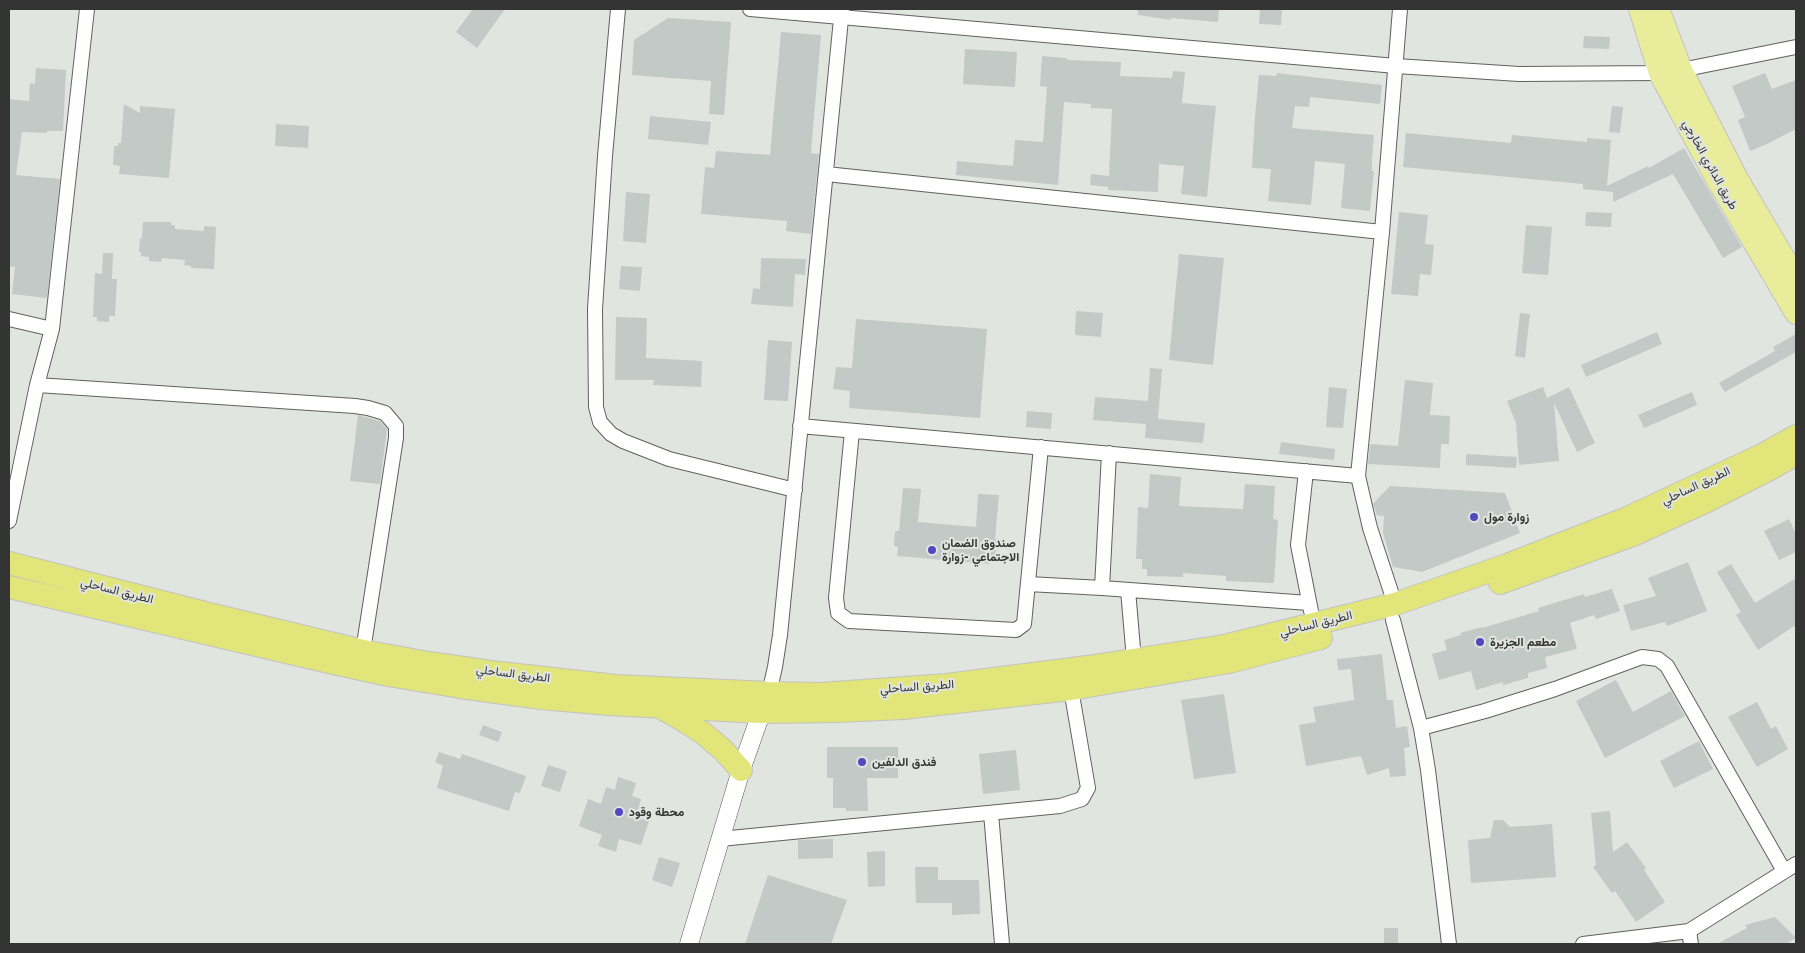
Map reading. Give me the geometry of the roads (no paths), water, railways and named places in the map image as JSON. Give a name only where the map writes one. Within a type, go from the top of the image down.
[{"type":"highway","name":"الطريق الساحلي","points":[[9,587],[388,675],[460,687],[541,698],[657,707],[765,703],[820,694],[947,685],[1134,660],[1224,646],[1312,614],[1394,612],[1507,564],[1625,519],[1762,455],[1796,436]]},
{"type":"highway","name":"الطريق الساحلي","points":[[9,563],[363,651],[438,664],[580,683],[838,711],[902,708],[1071,689],[1229,662],[1515,578],[1633,535],[1715,497],[1796,454]]},
{"type":"highway","points":[[657,707],[703,733],[723,750],[741,770]]},
{"type":"main road","name":"طريق الدائري الخارجي","points":[[1640,9],[1671,72],[1717,179],[1796,313]]},
{"type":"main road","name":"طريق الدائري الخارجي","points":[[1658,9],[1671,72],[1796,279]]},
{"type":"street","points":[[9,521],[37,385],[52,329],[87,9]]},
{"type":"street","points":[[618,9],[605,156],[595,309],[596,406],[600,422],[611,434],[623,441],[669,459],[795,490]]},
{"type":"street","points":[[750,9],[841,13],[1396,66],[1519,74],[1671,72],[1796,47]]},
{"type":"street","points":[[1400,9],[1382,232],[1358,476],[1370,528],[1394,612],[1421,728],[1449,944]]},
{"type":"street","points":[[688,944],[741,770],[765,703],[779,643],[841,13]]},
{"type":"street","points":[[826,174],[1382,232]]},
{"type":"street","points":[[9,319],[52,329]]},
{"type":"street","points":[[37,385],[355,406],[385,413],[396,426],[396,438],[363,651]]},
{"type":"street","points":[[800,426],[1358,476]]},
{"type":"street","points":[[852,431],[836,598],[838,613],[849,621],[1016,630],[1024,624],[1041,447]]},
{"type":"street","points":[[1102,588],[1109,453]]},
{"type":"street","points":[[1028,584],[1128,590],[1312,614],[1298,545],[1306,471]]},
{"type":"street","points":[[1128,590],[1134,660]]},
{"type":"street","points":[[1421,728],[1546,692],[1642,657],[1658,658],[1667,666],[1784,871]]},
{"type":"street","points":[[720,839],[1060,806],[1082,799],[1088,788],[1071,689]]},
{"type":"street","points":[[991,813],[1002,944]]},
{"type":"street","points":[[1583,944],[1690,938],[1796,864]]},
{"type":"place","name":"زوارة مول","points":[[1474,517]]},
{"type":"place","name":"صندوق الضمان الاجتماعي -زوارة","points":[[932,550]]},
{"type":"place","name":"مطعم الجزيرة","points":[[1480,642]]},
{"type":"place","name":"فندق الدلفين","points":[[862,762]]},
{"type":"place","name":"محطة وقود","points":[[619,812]]}]
